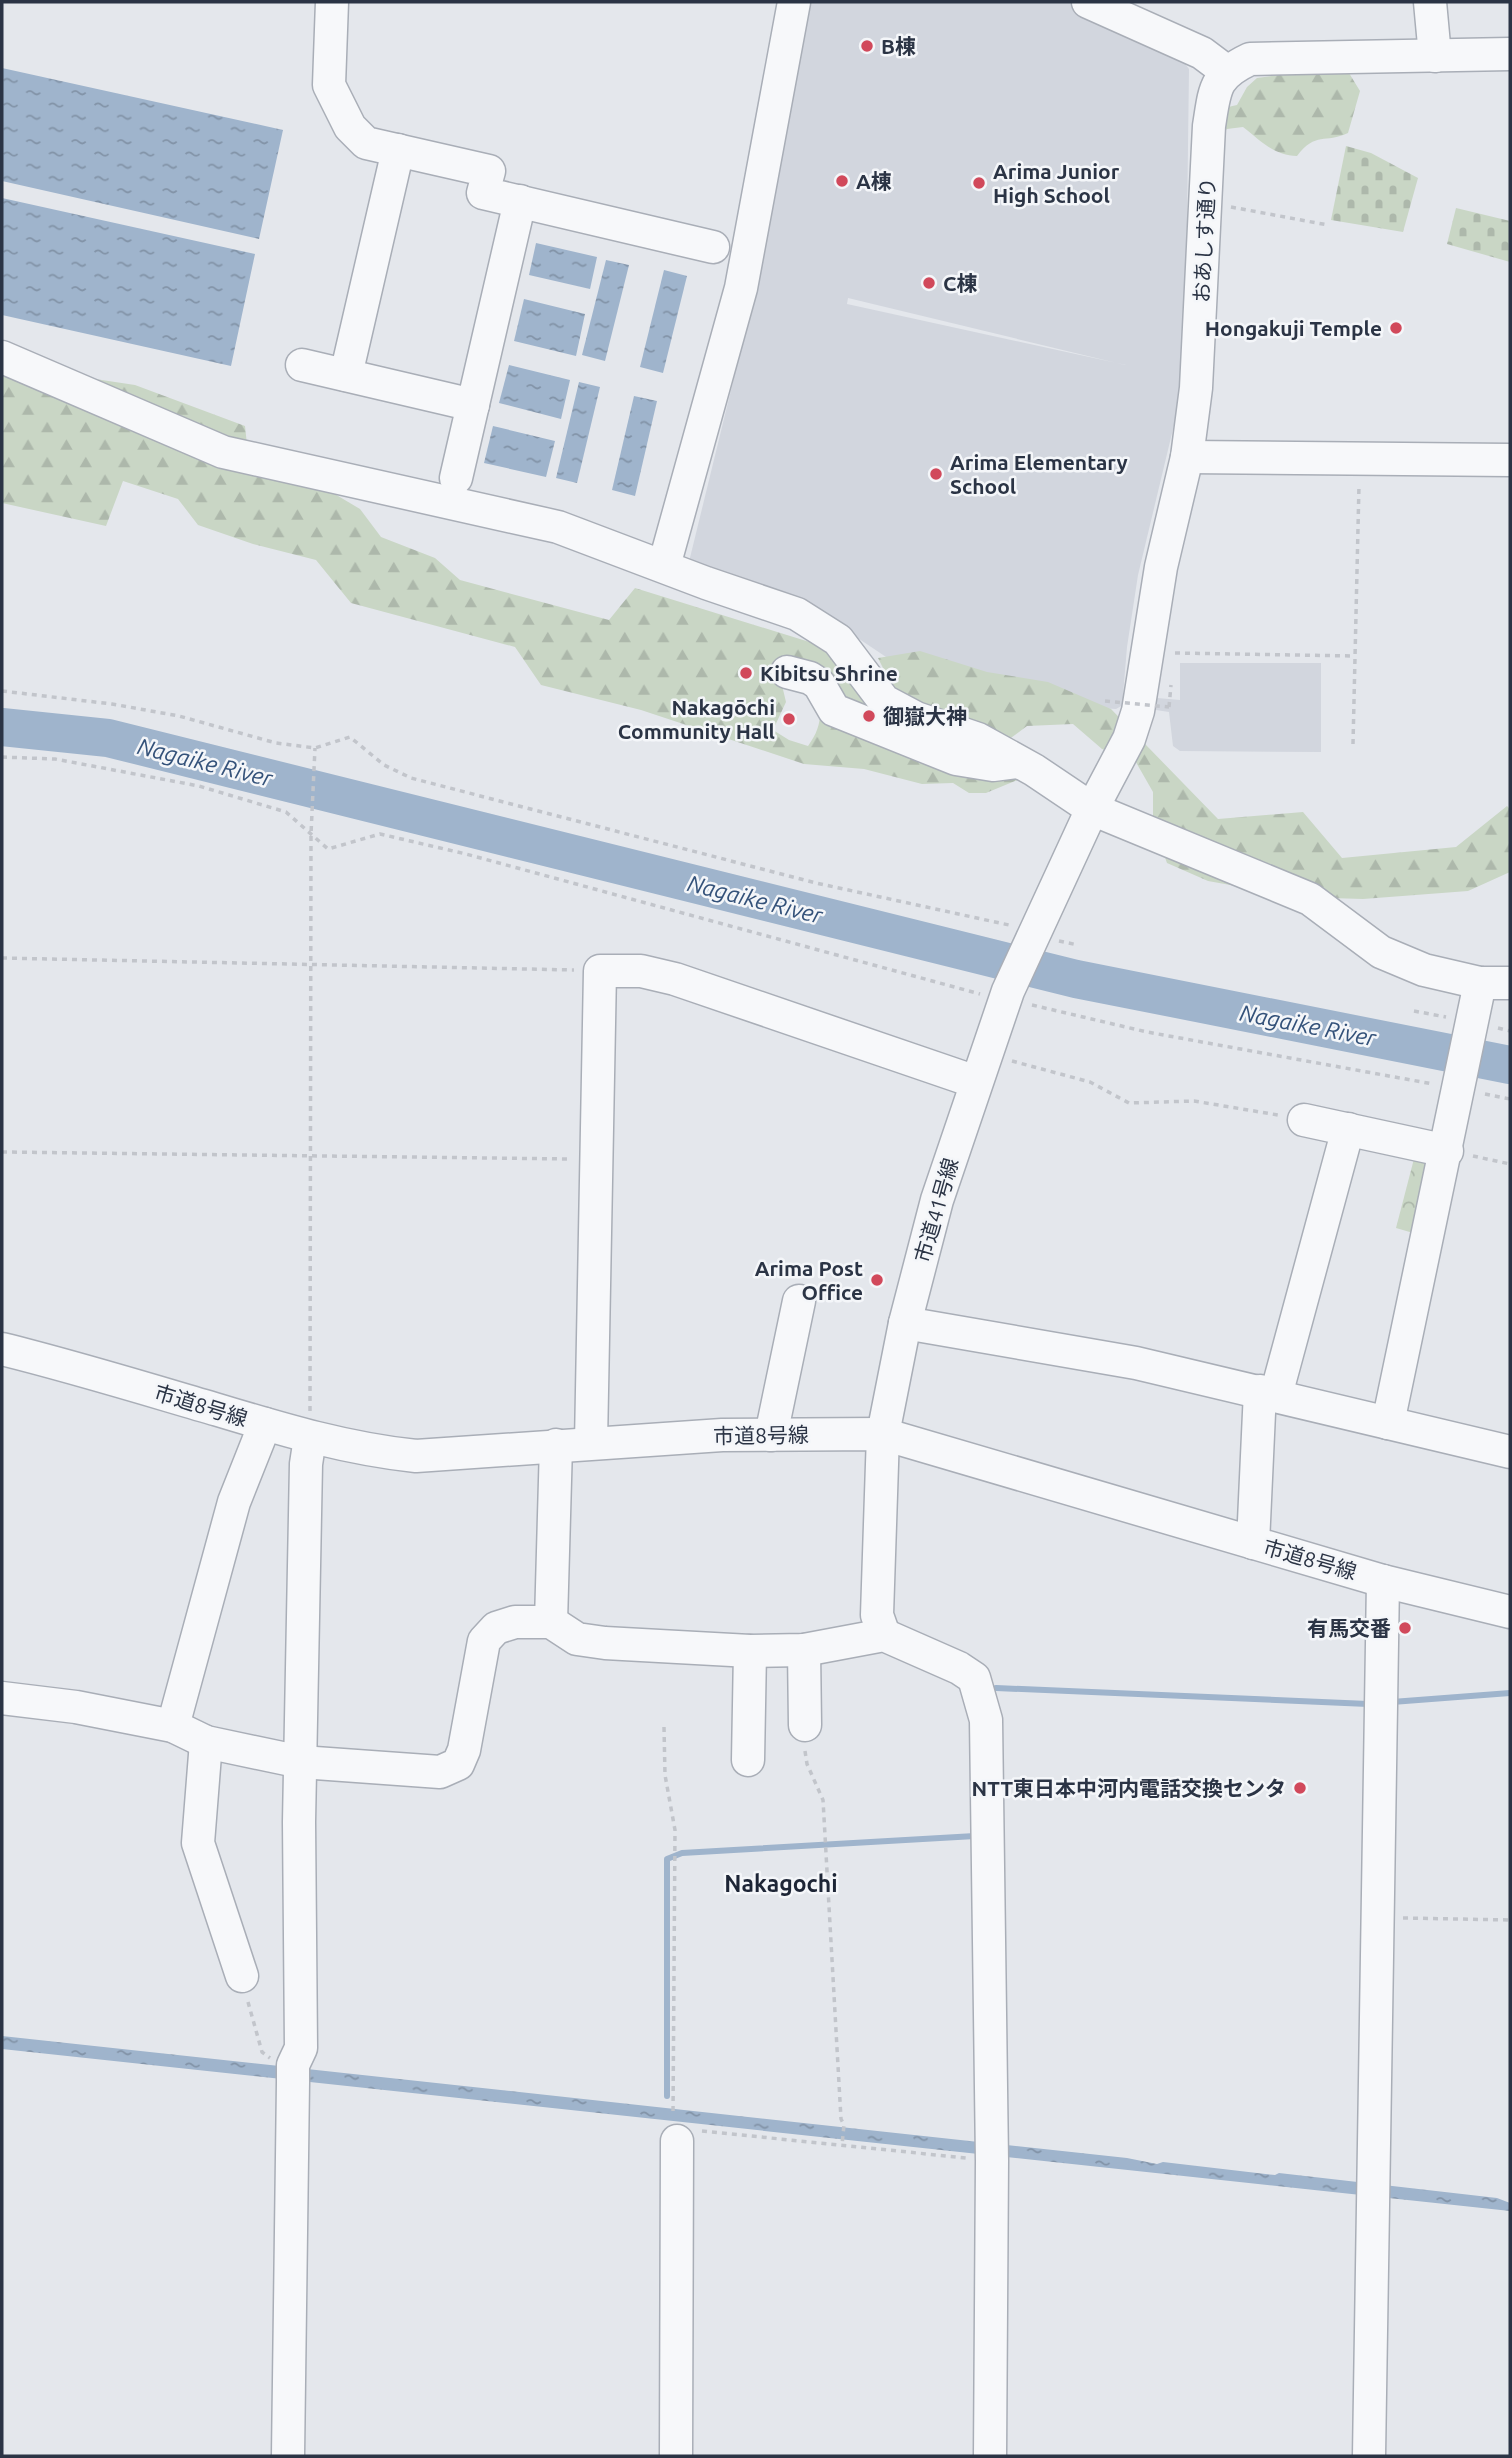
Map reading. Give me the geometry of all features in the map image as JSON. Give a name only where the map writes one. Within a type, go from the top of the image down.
[{"type":"street","points":[[332,2],[329,85],[350,127],[366,142],[488,171],[483,193],[713,247]]},
{"type":"street","points":[[664,566],[736,312],[794,2]]},
{"type":"street","points":[[1088,2],[1202,53],[1226,71],[1250,59],[1510,54]]},
{"type":"street","points":[[1430,2],[1435,56]]},
{"type":"street","name":"おあしす通り","points":[[1092,809],[1129,740],[1138,711],[1161,567],[1187,457],[1196,388],[1209,126],[1214,94],[1226,71]]},
{"type":"street","points":[[346,375],[398,150]]},
{"type":"street","points":[[456,478],[520,201]]},
{"type":"street","points":[[2,357],[223,452],[558,527],[797,614],[838,640],[884,701],[916,718],[978,739],[1092,809],[1310,899],[1381,952],[1424,970],[1495,983],[1471,1025],[1461,1084],[1388,1423]]},
{"type":"street","points":[[302,365],[473,405]]},
{"type":"street","points":[[1187,457],[1510,460]]},
{"type":"street","points":[[787,672],[810,678],[819,684],[834,710],[956,759],[993,765],[1017,762]]},
{"type":"street","points":[[1035,935],[1092,809]]},
{"type":"street","name":"市道41号線","points":[[884,1635],[877,1615],[883,1434],[905,1323],[937,1200],[980,1068],[1006,996],[1035,935]]},
{"type":"street","points":[[591,1443],[600,971],[640,971],[675,979],[980,1068]]},
{"type":"street","points":[[1304,1120],[1447,1151]]},
{"type":"street","points":[[1253,1543],[1268,1393],[1348,1129]]},
{"type":"street","points":[[771,1434],[799,1301]]},
{"type":"street","points":[[905,1323],[1136,1363],[1510,1452]]},
{"type":"street","name":"市道8号線","points":[[2,1349],[89,1371],[310,1438],[379,1452],[416,1456],[556,1445],[771,1434],[883,1434],[1383,1581],[1510,1612]]},
{"type":"street","points":[[173,1726],[234,1502],[265,1424]]},
{"type":"street","points":[[288,2456],[294,2069],[301,2048],[301,1762],[306,1464],[310,1438]]},
{"type":"street","points":[[551,1622],[556,1445]]},
{"type":"street","points":[[1369,2456],[1383,1581]]},
{"type":"street","points":[[2,1698],[109,1713],[173,1726],[206,1742],[301,1762],[449,1770],[458,1764],[464,1750],[484,1641],[496,1628],[506,1624],[551,1622],[577,1639],[605,1643],[750,1651],[804,1650],[884,1635],[960,1668],[974,1678],[982,1698],[986,1720],[992,2152],[990,2456]]},
{"type":"street","points":[[804,1650],[806,1725]]},
{"type":"street","points":[[748,1760],[750,1651]]},
{"type":"street","points":[[206,1742],[198,1843],[242,1976]]},
{"type":"street","points":[[676,2456],[677,2141]]},
{"type":"path","points":[[1206,202],[1328,225]]},
{"type":"path","points":[[1353,744],[1360,459]]},
{"type":"path","points":[[1182,651],[1355,656]]},
{"type":"path","points":[[2,691],[112,704],[179,716],[276,743],[315,748],[351,737],[384,765],[411,778],[816,883],[1035,935]]},
{"type":"path","points":[[1105,701],[1169,707],[1170,701]]},
{"type":"path","points":[[310,1438],[312,835],[315,748]]},
{"type":"path","points":[[2,757],[55,759],[198,786],[286,812],[328,849],[380,834],[454,851],[904,972],[1006,996],[1461,1084],[1510,1099]]},
{"type":"path","points":[[2,958],[600,971]]},
{"type":"path","points":[[1414,1011],[1471,1025]]},
{"type":"path","points":[[980,1068],[1090,1082],[1129,1103],[1195,1101],[1304,1120]]},
{"type":"path","points":[[1447,1151],[1510,1164]]},
{"type":"path","points":[[2,1152],[596,1159]]},
{"type":"path","points":[[806,1725],[805,1757],[823,1800],[841,2119],[844,2125],[842,2143]]},
{"type":"path","points":[[664,1727],[665,1775],[676,1830],[673,2108]]},
{"type":"path","points":[[1377,1918],[1510,1920]]},
{"type":"path","points":[[242,1976],[262,2052],[270,2059],[294,2069]]},
{"type":"path","points":[[677,2141],[681,2133],[691,2130],[992,2152]]},
{"type":"shaded area","points":[[806,2],[1068,2],[1183,61],[1189,69],[1185,379],[1138,575],[1123,695],[1180,700],[1180,663],[1321,663],[1321,752],[1180,751],[1173,746],[1169,712],[1123,705],[1116,709],[1098,708],[898,665],[801,600],[687,570],[733,382]],"holes":[[[848,298],[1116,363],[847,304]]]},
{"type":"green space","points":[[1319,70],[1349,73],[1360,91],[1348,133],[1310,143],[1297,156],[1274,150],[1243,127],[1227,129],[1217,136],[1228,107],[1237,105],[1247,87],[1257,78]]},
{"type":"green space","points":[[1346,146],[1371,153],[1418,178],[1403,232],[1331,220]]},
{"type":"green space","points":[[1456,208],[1510,221],[1510,262],[1447,244]]},
{"type":"green space","points":[[2,365],[135,385],[245,426],[249,463],[328,490],[360,509],[381,537],[435,558],[460,580],[609,620],[635,588],[816,644],[1022,778],[986,793],[969,793],[953,783],[922,784],[864,769],[804,764],[641,710],[541,685],[515,647],[351,603],[316,560],[253,544],[198,525],[178,499],[123,481],[106,526],[2,503]],"holes":[[[781,681],[818,695],[819,721],[808,746],[789,740],[773,730],[786,702]]]},
{"type":"green space","points":[[920,651],[987,672],[1048,682],[1111,709],[1218,819],[1303,812],[1342,858],[1456,847],[1507,806],[1510,809],[1510,872],[1468,891],[1363,899],[1297,897],[1208,881],[1167,863],[1153,824],[1153,792],[1133,757],[1102,749],[1073,724],[1027,726],[1004,743],[924,713],[892,686],[878,658]]},
{"type":"green space","points":[[1416,1151],[1429,1154],[1420,1235],[1396,1228]]},
{"type":"water","points":[[2,68],[283,130],[259,239],[2,181]]},
{"type":"water","points":[[2,198],[255,254],[231,366],[2,315]]},
{"type":"water","points":[[536,243],[597,257],[590,289],[529,275]]},
{"type":"water","points":[[606,260],[629,265],[605,361],[582,355]]},
{"type":"water","points":[[664,270],[687,276],[663,373],[640,367]]},
{"type":"water","points":[[524,299],[585,314],[576,356],[514,341]]},
{"type":"water","points":[[509,365],[570,380],[561,419],[499,403]]},
{"type":"water","points":[[579,382],[600,387],[577,483],[556,478]]},
{"type":"water","points":[[634,396],[657,401],[635,496],[612,490]]},
{"type":"water","points":[[493,426],[555,441],[546,477],[484,463]]},
{"type":"water","points":[[2,2036],[1127,2158],[1157,2164],[1163,2162],[1275,2175],[1279,2173],[1497,2198],[1510,2203],[1510,2211],[2,2049]]},
{"type":"waterway","name":"Nagaike River","points":[[2,727],[108,738],[1076,979],[1510,1065]]},
{"type":"waterway","points":[[996,1688],[1368,1704]]},
{"type":"waterway","points":[[1392,1702],[1510,1693]]},
{"type":"waterway","points":[[667,2096],[667,1859],[682,1853],[975,1836],[975,1832]]},
{"type":"place","name":"B棟","points":[[867,46]]},
{"type":"place","name":"A棟","points":[[842,181]]},
{"type":"place","name":"Arima Junior High School","points":[[979,183]]},
{"type":"place","name":"C棟","points":[[929,283]]},
{"type":"place","name":"Hongakuji Temple","points":[[1396,328]]},
{"type":"place","name":"Arima Elementary School","points":[[936,474]]},
{"type":"place","name":"Kibitsu Shrine","points":[[746,673]]},
{"type":"place","name":"御嶽大神","points":[[869,716]]},
{"type":"place","name":"Nakagōchi Community Hall","points":[[789,719]]},
{"type":"place","name":"Arima Post Office","points":[[877,1280]]},
{"type":"place","name":"有馬交番","points":[[1405,1628]]},
{"type":"place","name":"NTT東日本中河内電話交換センタ","points":[[1300,1788]]},
{"type":"district","name":"Nakagochi","points":[[781,1883]]}]
